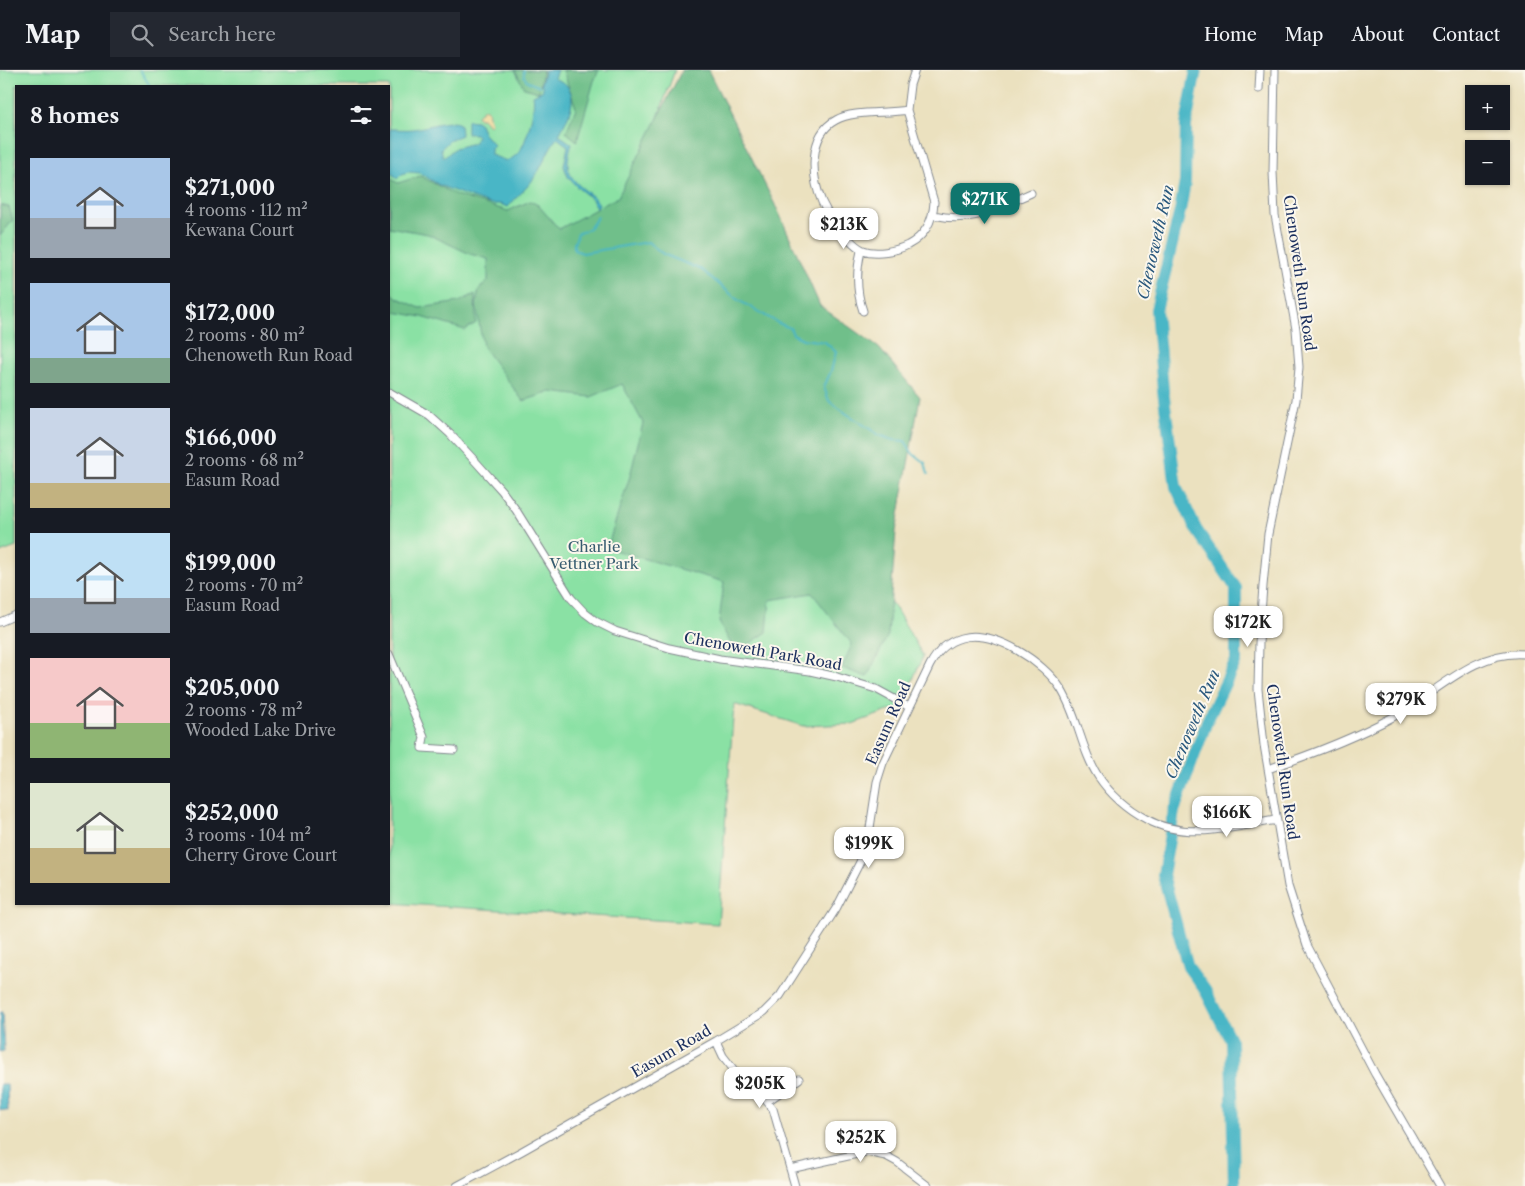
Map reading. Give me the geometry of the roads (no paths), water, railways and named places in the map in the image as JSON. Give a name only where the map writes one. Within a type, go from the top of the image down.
[{"type":"street","points":[[907,110],[844,116],[824,129],[817,142],[815,150],[815,178],[821,201],[836,225],[853,243],[863,250],[885,251],[906,245],[920,236],[932,215],[934,202],[907,110],[910,84],[914,70]]},
{"type":"street","points":[[1259,89],[1260,70]]},
{"type":"street","name":"Chenoweth Run Road","points":[[1275,70],[1273,172],[1275,215],[1296,329],[1299,367],[1296,400],[1268,534],[1263,586],[1258,689],[1268,769],[1288,886],[1307,944],[1375,1074],[1440,1186]]},
{"type":"street","points":[[932,215],[957,218],[977,216],[1031,193]]},
{"type":"street","points":[[863,250],[861,251],[857,276],[859,300],[863,311]]},
{"type":"street","name":"Chenoweth Park Road","points":[[390,393],[429,415],[450,434],[496,484],[536,540],[571,598],[585,613],[597,622],[615,631],[669,648],[720,659],[810,671],[837,677],[876,689],[909,707]]},
{"type":"street","points":[[0,622],[15,615]]},
{"type":"street","name":"Easum Road","points":[[457,1186],[518,1154],[716,1041],[764,1012],[780,996],[850,884],[865,850],[882,763],[934,658],[939,651],[951,642],[961,638],[974,637],[993,640],[1008,646],[1038,664],[1057,683],[1069,704],[1091,762],[1104,785],[1129,808],[1145,819],[1177,830],[1204,830],[1276,820]]},
{"type":"street","points":[[1268,769],[1311,754],[1392,718],[1421,701],[1468,668],[1484,660],[1509,653],[1525,654]]},
{"type":"street","points":[[390,656],[424,737],[422,748],[454,750]]},
{"type":"street","points":[[716,1041],[723,1056],[734,1070],[768,1101],[773,1108],[795,1186]]},
{"type":"street","points":[[768,1101],[799,1078]]},
{"type":"street","points":[[790,1170],[866,1152],[886,1156],[897,1162],[928,1186]]},
{"type":"water","points":[[545,70],[557,70],[554,78],[564,83],[570,92],[572,104],[559,135],[572,144],[568,167],[576,182],[599,204],[596,209],[592,199],[568,177],[564,166],[568,146],[557,138],[533,180],[508,207],[475,199],[439,185],[420,173],[408,172],[402,174],[397,179],[390,173],[390,129],[413,129],[450,122],[460,124],[461,135],[449,141],[441,149],[443,157],[445,157],[455,148],[474,143],[477,136],[467,133],[467,120],[476,121],[480,124],[484,134],[494,145],[491,149],[491,155],[507,161],[516,155],[522,147],[532,115],[533,95],[542,91],[541,83]]},
{"type":"water","points":[[0,1012],[2,1012],[4,1051],[0,1052]]},
{"type":"water","points":[[0,1084],[7,1084],[8,1111],[0,1110]]},
{"type":"waterway","points":[[140,70],[149,85]]},
{"type":"waterway","points":[[524,70],[524,77],[530,83],[540,86]]},
{"type":"waterway","name":"Chenoweth Run","points":[[1196,70],[1186,125],[1185,182],[1180,211],[1156,310],[1163,390],[1176,487],[1196,529],[1236,588],[1236,661],[1207,721],[1174,811],[1163,875],[1188,967],[1205,990],[1231,1041],[1234,1186]]},
{"type":"waterway","points":[[597,217],[589,228],[578,233],[574,250],[583,253],[648,242],[663,254],[702,270],[738,300],[790,328],[793,334],[803,339],[825,342],[836,352],[824,387],[829,401],[879,435],[893,440],[905,441],[913,454],[925,463],[928,474]]},
{"type":"park label","name":"Charlie Vettner Park","points":[[594,554]]}]
